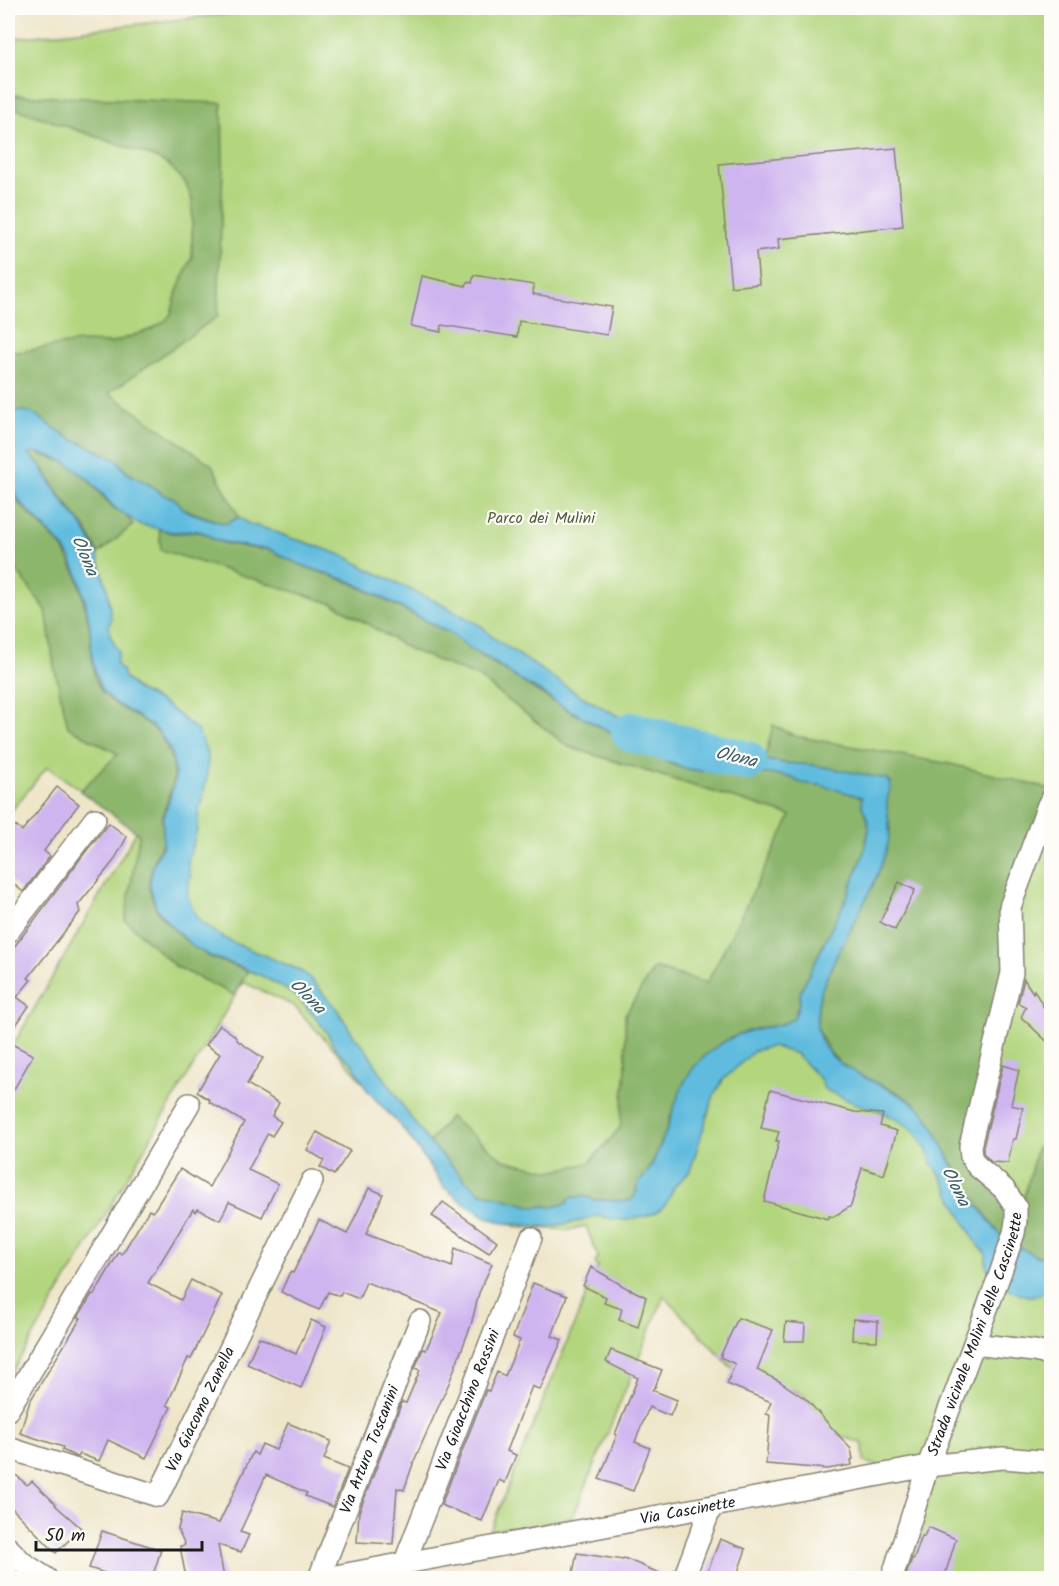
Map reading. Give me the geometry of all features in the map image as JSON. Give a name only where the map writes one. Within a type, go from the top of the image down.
[{"type":"street","name":"Strada vicinale Molini delle Cascinette","points":[[892,1578],[928,1466],[1014,1233],[1016,1207],[1004,1189],[977,1166],[971,1157],[970,1146],[1012,974],[1010,907],[1050,802]]},
{"type":"street","points":[[8,932],[95,819]]},
{"type":"street","points":[[8,1410],[189,1104]]},
{"type":"street","name":"Via Giacomo Zanella","points":[[8,1448],[158,1496],[312,1181]]},
{"type":"street","name":"Via Gioacchino Rossini","points":[[404,1564],[531,1238]]},
{"type":"street","name":"Via Arturo Toscanini","points":[[319,1578],[420,1321]]},
{"type":"street","points":[[974,1344],[1052,1355]]},
{"type":"street","name":"Via Cascinette","points":[[325,1578],[928,1466],[1003,1458],[1052,1462]]},
{"type":"street","points":[[684,1578],[711,1507]]},
{"type":"street","points":[[8,1548],[29,1570],[46,1578]]},
{"type":"green space","name":"Parco dei Mulini","points":[[280,8],[1051,8],[1051,1578],[906,1578],[930,1493],[909,1473],[864,1462],[863,1444],[832,1432],[803,1394],[731,1367],[664,1296],[573,1517],[507,1532],[508,1527],[490,1531],[598,1266],[595,1264],[598,1257],[586,1226],[570,1230],[517,1227],[466,1205],[444,1187],[406,1132],[349,1065],[294,1006],[243,982],[8,1379],[8,1054],[138,829],[47,767],[8,815],[8,39]]},
{"type":"green space","points":[[8,95],[222,103],[223,165],[218,316],[109,393],[212,465],[239,517],[228,523],[222,523],[184,509],[150,485],[127,473],[117,460],[69,438],[34,414],[8,410],[8,350],[19,352],[78,342],[111,343],[152,329],[165,321],[171,314],[177,291],[192,257],[192,200],[185,182],[169,165],[154,157],[8,106]]},
{"type":"green space","points":[[34,452],[65,462],[87,478],[112,507],[126,515],[133,525],[99,553],[85,528],[40,464],[28,454]]},
{"type":"green space","points":[[8,483],[19,503],[63,548],[78,578],[89,623],[95,679],[102,692],[115,704],[158,732],[167,747],[173,764],[174,778],[162,819],[164,840],[155,858],[149,887],[156,909],[183,938],[210,957],[248,971],[234,995],[175,966],[125,920],[139,834],[80,791],[118,754],[68,727],[54,666],[46,610],[8,559]]},
{"type":"green space","points":[[159,529],[172,533],[199,532],[223,543],[269,549],[304,566],[352,583],[451,634],[469,648],[559,705],[629,743],[655,754],[668,763],[682,768],[739,776],[757,773],[765,759],[773,725],[795,736],[950,764],[1051,789],[1008,907],[1011,972],[965,1147],[1022,1205],[1037,1147],[1051,1150],[1051,1257],[1033,1255],[1003,1238],[975,1201],[926,1115],[897,1092],[841,1064],[831,1054],[819,1033],[817,1025],[821,990],[876,879],[884,856],[890,831],[886,801],[862,806],[868,820],[869,830],[863,856],[846,899],[801,990],[794,1018],[778,1025],[739,1034],[712,1051],[671,1114],[649,1171],[638,1185],[636,1196],[630,1201],[594,1200],[584,1196],[559,1206],[534,1207],[480,1192],[465,1180],[429,1142],[450,1117],[504,1160],[551,1171],[589,1163],[620,1128],[626,1069],[625,1015],[654,968],[707,983],[791,816],[569,747],[478,677],[411,650],[334,604],[161,550]]},
{"type":"water","points":[[8,410],[30,412],[69,438],[117,460],[127,473],[165,496],[174,498],[189,512],[222,523],[228,523],[239,517],[249,524],[347,557],[483,627],[491,636],[581,696],[637,726],[681,745],[888,779],[888,782],[891,782],[887,801],[889,840],[875,880],[824,982],[817,1014],[817,1025],[822,1042],[832,1056],[846,1067],[897,1093],[925,1114],[957,1173],[998,1232],[1010,1243],[1033,1255],[1051,1257],[1051,1290],[1035,1295],[1023,1295],[994,1278],[986,1266],[986,1254],[966,1225],[918,1136],[907,1125],[880,1111],[852,1102],[824,1089],[820,1079],[796,1054],[772,1046],[754,1051],[723,1080],[714,1095],[690,1171],[675,1186],[666,1204],[657,1212],[626,1220],[591,1217],[582,1221],[547,1227],[505,1223],[488,1218],[466,1205],[444,1187],[406,1132],[367,1090],[353,1064],[336,1049],[326,1031],[300,999],[264,977],[195,948],[170,925],[156,907],[150,882],[153,865],[163,845],[163,818],[175,782],[172,755],[158,731],[115,703],[102,691],[92,657],[85,600],[70,557],[20,502],[8,481]],"holes":[[[34,452],[65,462],[87,478],[115,508],[139,524],[172,532],[199,531],[223,542],[269,549],[307,567],[352,582],[451,634],[469,648],[487,657],[560,705],[629,742],[655,753],[668,762],[687,769],[739,776],[750,773],[781,775],[801,783],[820,785],[862,797],[862,806],[868,820],[869,830],[863,856],[846,899],[801,990],[794,1018],[782,1024],[751,1030],[734,1037],[717,1046],[696,1065],[682,1088],[652,1165],[630,1201],[594,1200],[584,1196],[569,1198],[568,1203],[552,1207],[534,1207],[480,1192],[465,1180],[429,1142],[336,1008],[307,975],[234,943],[198,919],[187,893],[190,877],[188,861],[207,778],[208,755],[197,730],[166,705],[136,689],[119,668],[116,661],[119,652],[110,635],[108,592],[97,553],[84,528],[61,499],[40,465],[28,454]]]},
{"type":"building","points":[[896,148],[903,226],[778,239],[779,249],[756,252],[759,284],[731,287],[719,164]]},
{"type":"building","points":[[474,275],[534,285],[533,294],[612,307],[607,335],[519,321],[517,337],[442,325],[441,332],[411,326],[422,276],[466,286],[467,282],[472,283]]},
{"type":"building","points":[[57,787],[79,804],[44,851],[50,856],[23,892],[8,879],[8,820],[22,831]]},
{"type":"building","points":[[109,823],[127,837],[113,862],[78,905],[80,912],[28,978],[31,980],[17,997],[29,1006],[8,1037],[8,955]]},
{"type":"building","points":[[899,882],[915,890],[895,930],[880,922]]},
{"type":"building","points":[[1024,979],[1033,993],[1034,990],[1049,1017],[1046,1015],[1052,1027],[1052,1046],[1021,1017],[1026,1007],[1018,1003]]},
{"type":"building","points":[[220,1025],[263,1058],[247,1084],[279,1103],[272,1116],[281,1122],[272,1136],[268,1133],[248,1170],[278,1184],[262,1217],[229,1202],[220,1220],[198,1209],[196,1212],[193,1209],[148,1283],[181,1300],[191,1280],[222,1295],[191,1359],[188,1358],[167,1405],[171,1407],[146,1458],[108,1440],[99,1461],[80,1454],[77,1457],[62,1450],[63,1447],[20,1433],[30,1401],[81,1318],[78,1317],[119,1252],[122,1254],[149,1210],[153,1212],[180,1169],[209,1187],[244,1122],[209,1102],[210,1100],[197,1092],[220,1054],[206,1045]]},
{"type":"building","points":[[8,1042],[33,1055],[8,1100]]},
{"type":"building","points":[[1003,1065],[1019,1070],[1011,1105],[1023,1108],[1008,1163],[991,1162],[983,1153]]},
{"type":"building","points":[[770,1090],[855,1112],[883,1114],[880,1126],[897,1131],[884,1175],[862,1168],[851,1206],[833,1217],[829,1216],[828,1219],[764,1201],[779,1141],[776,1141],[779,1132],[761,1128]]},
{"type":"building","points":[[317,1132],[350,1151],[334,1175],[320,1167],[324,1160],[307,1150]]},
{"type":"building","points":[[369,1188],[383,1194],[366,1234],[452,1267],[455,1248],[492,1264],[479,1293],[471,1325],[449,1383],[414,1461],[404,1490],[397,1488],[393,1544],[357,1542],[359,1512],[402,1402],[406,1403],[420,1370],[415,1368],[423,1349],[426,1350],[442,1313],[366,1282],[359,1299],[342,1292],[340,1296],[328,1292],[319,1310],[281,1292],[319,1220],[347,1234]]},
{"type":"building","points":[[443,1202],[497,1241],[489,1253],[432,1216]]},
{"type":"building","points":[[591,1267],[646,1297],[638,1327],[619,1320],[622,1309],[604,1303],[606,1297],[583,1286]]},
{"type":"building","points":[[533,1283],[567,1296],[552,1336],[562,1340],[540,1390],[532,1386],[507,1451],[516,1455],[505,1483],[499,1480],[482,1521],[441,1505],[486,1390],[489,1391],[497,1372],[505,1376],[520,1340],[513,1337]]},
{"type":"building","points":[[738,1318],[773,1330],[757,1370],[779,1381],[807,1400],[851,1449],[852,1465],[828,1469],[766,1464],[770,1415],[766,1414],[771,1402],[727,1384],[735,1364],[720,1357]]},
{"type":"building","points":[[853,1319],[878,1321],[877,1341],[852,1340]]},
{"type":"building","points":[[311,1320],[326,1327],[301,1388],[247,1364],[259,1337],[296,1354]]},
{"type":"building","points":[[786,1322],[805,1324],[804,1341],[784,1341]]},
{"type":"building","points":[[611,1350],[662,1370],[652,1390],[677,1400],[670,1416],[649,1407],[635,1442],[650,1448],[633,1491],[599,1479],[638,1378],[606,1362]]},
{"type":"building","points":[[288,1423],[331,1441],[324,1459],[348,1469],[333,1507],[305,1496],[307,1493],[266,1475],[240,1532],[249,1535],[241,1552],[218,1545],[224,1578],[186,1578],[180,1546],[185,1545],[178,1529],[182,1513],[219,1523],[253,1452],[257,1455],[262,1444],[276,1450]]},
{"type":"building","points":[[16,1475],[27,1485],[32,1481],[81,1528],[56,1553],[8,1504],[8,1483]]},
{"type":"building","points":[[928,1527],[956,1539],[944,1578],[905,1578],[912,1558],[914,1559],[922,1536],[924,1537]]},
{"type":"building","points":[[102,1531],[161,1550],[152,1578],[120,1578],[89,1568]]},
{"type":"building","points":[[720,1539],[746,1549],[738,1572],[735,1578],[705,1578]]},
{"type":"building","points":[[577,1553],[623,1560],[624,1558],[671,1578],[572,1578]]},
{"type":"waterway","name":"Olona","points":[[631,732],[747,761]]}]
